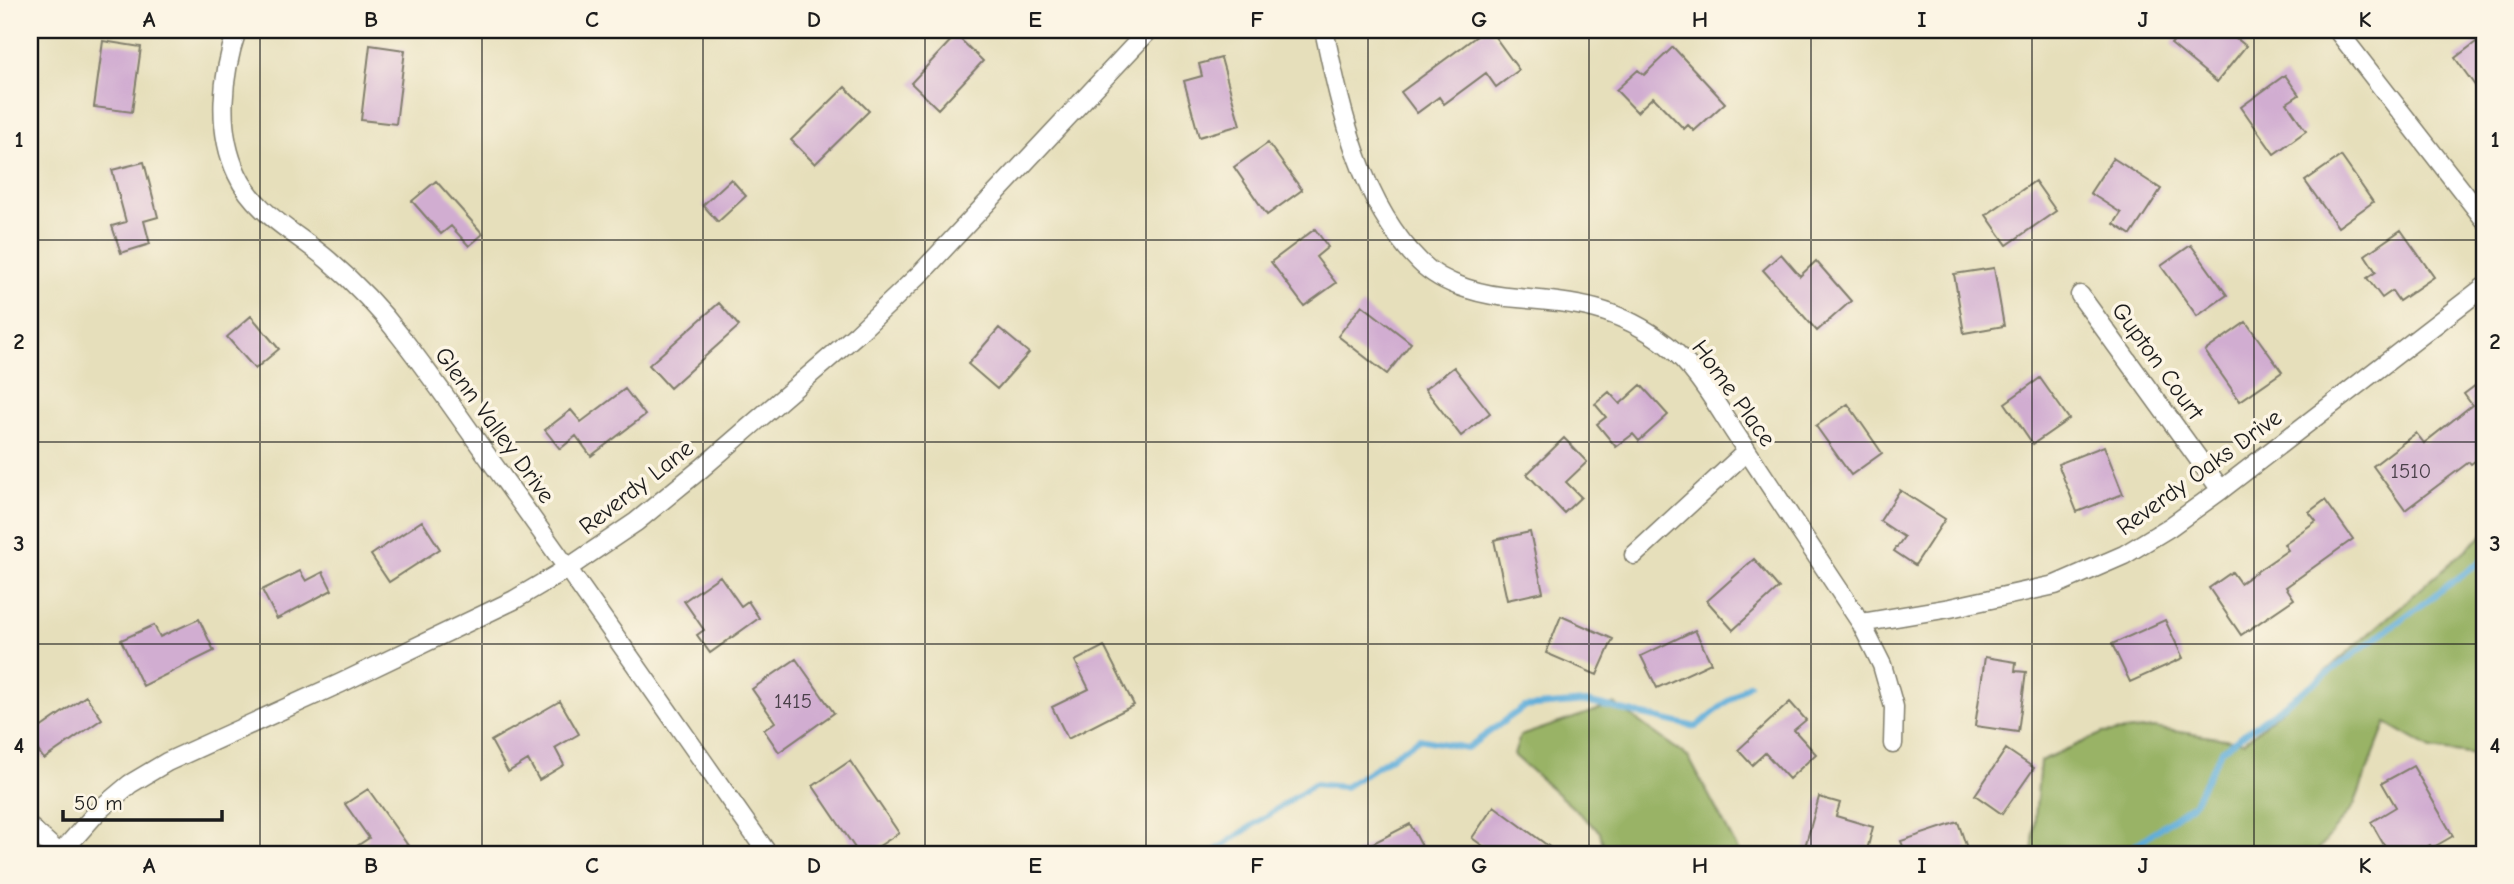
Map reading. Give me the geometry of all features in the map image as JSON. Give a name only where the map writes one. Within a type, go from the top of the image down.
[{"type":"street","name":"Glenn Valley Drive","points":[[237,30],[227,65],[223,118],[231,160],[238,177],[258,205],[328,260],[366,296],[401,336],[568,568],[768,854]]},
{"type":"street","name":"Reverdy Lane","points":[[60,854],[99,810],[130,784],[167,762],[514,600],[568,568],[636,522],[857,334],[932,262],[1149,30]]},
{"type":"street","name":"Home Place","points":[[1324,30],[1343,118],[1364,172],[1384,217],[1420,262],[1457,285],[1517,298],[1581,304],[1619,317],[1644,329],[1669,346],[1682,360],[1708,393],[1861,623],[1882,666],[1894,707],[1893,744]]},
{"type":"street","points":[[2337,30],[2484,219]]},
{"type":"street","name":"Reverdy Oaks Drive","points":[[1861,623],[1950,608],[2055,585],[2124,555],[2170,527],[2221,490],[2484,287]]},
{"type":"street","name":"Gupton Court","points":[[2080,295],[2221,490]]},
{"type":"street","points":[[1634,555],[1747,451]]},
{"type":"street","points":[[30,827],[60,854]]},
{"type":"green space","points":[[2484,534],[2484,756],[2431,749],[2386,723],[2354,805],[2315,854],[2032,854],[2040,761],[2103,733],[2154,728],[2244,742]]},
{"type":"green space","points":[[1615,704],[1689,758],[1740,854],[1605,854],[1600,832],[1514,755],[1520,736]]},
{"type":"building","points":[[1485,30],[1490,30],[1519,70],[1496,87],[1486,73],[1444,104],[1439,97],[1417,113],[1401,92]]},
{"type":"building","points":[[2183,30],[2226,30],[2246,46],[2217,82],[2171,44]]},
{"type":"building","points":[[956,35],[983,61],[938,109],[911,83]]},
{"type":"building","points":[[2484,36],[2484,98],[2455,58]]},
{"type":"building","points":[[103,41],[141,47],[132,112],[94,107]]},
{"type":"building","points":[[370,45],[405,50],[396,124],[361,120]]},
{"type":"building","points":[[1673,47],[1725,103],[1694,131],[1688,125],[1684,129],[1653,97],[1637,112],[1616,90],[1638,70],[1644,75]]},
{"type":"building","points":[[1221,58],[1240,125],[1199,137],[1184,81],[1202,76],[1199,64]]},
{"type":"building","points":[[2285,75],[2299,95],[2287,103],[2306,131],[2274,154],[2241,107]]},
{"type":"building","points":[[845,87],[869,111],[815,164],[791,140]]},
{"type":"building","points":[[1268,143],[1302,190],[1267,215],[1234,167]]},
{"type":"building","points":[[2341,156],[2373,202],[2338,227],[2305,181]]},
{"type":"building","points":[[2113,158],[2161,189],[2131,235],[2114,224],[2121,213],[2090,193]]},
{"type":"building","points":[[144,162],[158,217],[144,221],[150,244],[121,253],[112,226],[126,222],[112,170]]},
{"type":"building","points":[[731,179],[746,196],[718,222],[703,205]]},
{"type":"building","points":[[436,181],[483,234],[469,246],[451,226],[441,234],[412,201]]},
{"type":"building","points":[[2035,181],[2056,211],[2007,245],[1986,215]]},
{"type":"building","points":[[1315,229],[1328,247],[1316,257],[1336,283],[1304,306],[1271,262]]},
{"type":"building","points":[[2401,230],[2434,277],[2399,301],[2392,291],[2382,298],[2367,278],[2376,272],[2365,255]]},
{"type":"building","points":[[2191,245],[2227,295],[2197,316],[2161,266]]},
{"type":"building","points":[[1781,254],[1800,276],[1816,261],[1851,301],[1817,331],[1763,270]]},
{"type":"building","points":[[1994,268],[2004,326],[1964,333],[1954,274]]},
{"type":"building","points":[[719,303],[739,326],[670,388],[649,365]]},
{"type":"building","points":[[1362,305],[1411,343],[1387,374],[1338,336]]},
{"type":"building","points":[[251,316],[279,349],[255,369],[227,337]]},
{"type":"building","points":[[2246,322],[2282,372],[2240,401],[2205,351]]},
{"type":"building","points":[[999,328],[1029,353],[997,389],[968,364]]},
{"type":"building","points":[[1454,367],[1490,413],[1461,436],[1425,389]]},
{"type":"building","points":[[2040,378],[2069,419],[2033,444],[2005,403]]},
{"type":"building","points":[[2484,379],[2484,454],[2471,464],[2469,462],[2405,510],[2373,466],[2416,433],[2424,443],[2472,405],[2464,394]]},
{"type":"building","points":[[1641,385],[1668,415],[1639,441],[1633,434],[1616,447],[1597,424],[1606,417],[1595,404],[1609,392],[1620,404]]},
{"type":"building","points":[[625,389],[645,415],[591,456],[576,436],[560,449],[545,430],[571,410],[581,422]]},
{"type":"building","points":[[1848,404],[1882,453],[1851,475],[1816,426]]},
{"type":"building","points":[[1564,438],[1587,462],[1566,482],[1581,497],[1564,513],[1527,474]]},
{"type":"building","points":[[2104,446],[2123,494],[2077,512],[2058,464]]},
{"type":"building","points":[[1900,490],[1945,519],[1915,565],[1894,551],[1904,537],[1880,521]]},
{"type":"building","points":[[2325,500],[2353,539],[2286,587],[2294,599],[2241,635],[2209,588],[2232,572],[2240,583],[2288,550],[2284,544],[2316,521],[2309,512]]},
{"type":"building","points":[[422,521],[440,549],[389,582],[371,555]]},
{"type":"building","points":[[1530,532],[1543,592],[1507,600],[1494,540]]},
{"type":"building","points":[[1754,559],[1779,588],[1733,630],[1707,601]]},
{"type":"building","points":[[300,571],[306,581],[323,572],[332,590],[277,619],[262,590]]},
{"type":"building","points":[[720,576],[741,606],[748,601],[759,618],[710,653],[697,635],[704,630],[684,601]]},
{"type":"building","points":[[1561,616],[1613,639],[1597,675],[1546,653]]},
{"type":"building","points":[[199,619],[214,651],[143,686],[121,640],[154,625],[160,637]]},
{"type":"building","points":[[2165,620],[2183,658],[2130,682],[2112,644]]},
{"type":"building","points":[[1695,630],[1711,663],[1657,688],[1641,656]]},
{"type":"building","points":[[1104,646],[1134,705],[1068,739],[1052,707],[1089,689],[1075,661]]},
{"type":"building","points":[[1985,657],[2016,662],[2015,671],[2026,672],[2018,732],[1975,726]]},
{"type":"building","points":[[796,659],[834,713],[779,752],[764,730],[775,722],[752,689]]},
{"type":"building","points":[[86,696],[102,719],[44,759],[30,735]]},
{"type":"building","points":[[560,701],[579,734],[555,748],[564,765],[539,780],[528,760],[508,772],[491,741]]},
{"type":"building","points":[[1790,702],[1806,720],[1794,730],[1816,754],[1789,779],[1765,753],[1752,765],[1738,750]]},
{"type":"building","points":[[2006,749],[2034,768],[2002,814],[1975,795]]},
{"type":"building","points":[[850,761],[899,833],[867,854],[859,854],[813,786]]},
{"type":"building","points":[[2413,766],[2453,836],[2414,854],[2389,854],[2371,822],[2396,807],[2382,783]]},
{"type":"building","points":[[368,789],[414,854],[345,854],[369,838],[345,804]]},
{"type":"building","points":[[1819,797],[1840,803],[1836,816],[1873,827],[1866,854],[1803,854]]},
{"type":"building","points":[[1494,806],[1559,854],[1494,854],[1472,838]]},
{"type":"building","points":[[1958,822],[1969,854],[1906,854],[1901,841]]},
{"type":"building","points":[[1410,824],[1426,854],[1352,854]]},
{"type":"waterway","points":[[2123,854],[2193,804],[2222,750],[2484,559]]},
{"type":"waterway","points":[[1210,854],[1314,784],[1345,787],[1419,739],[1467,748],[1524,707],[1586,702],[1696,727],[1749,684]]}]
